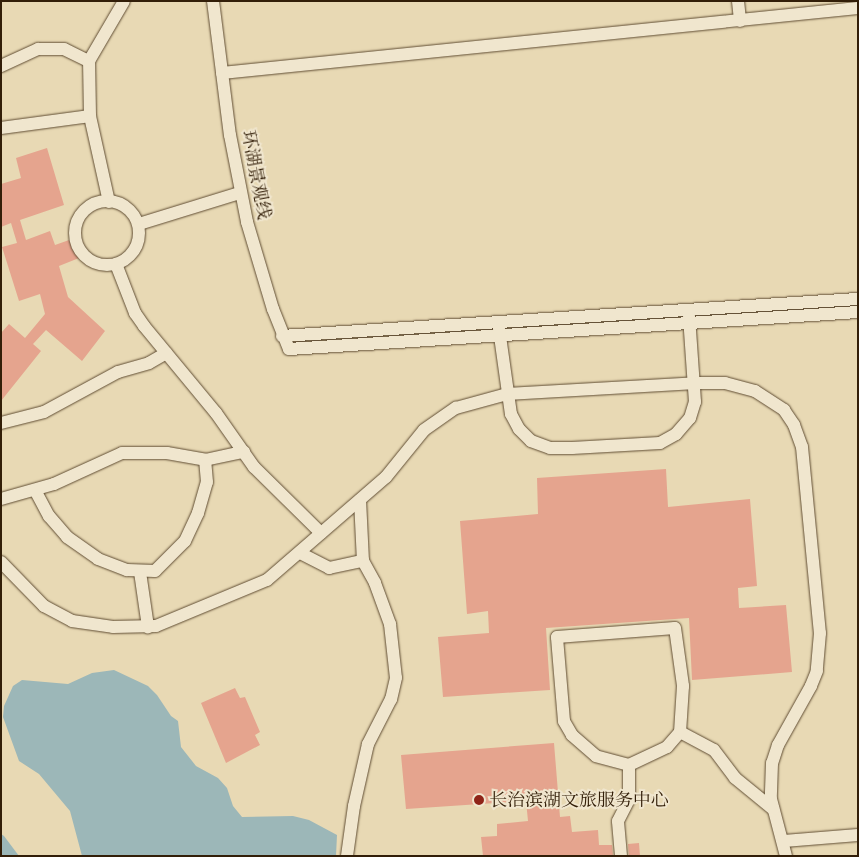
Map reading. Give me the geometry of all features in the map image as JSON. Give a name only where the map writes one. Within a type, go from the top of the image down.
[{"type":"street","points":[[109,202],[90,116],[88,61],[124,1]]},
{"type":"street","name":"环湖景观线","points":[[213,1],[240,193],[255,254],[282,336],[289,349],[500,336]]},
{"type":"street","points":[[738,1],[740,21]]},
{"type":"street","points":[[222,73],[858,8]]},
{"type":"street","points":[[1,66],[38,49],[64,49],[88,61]]},
{"type":"street","points":[[1,128],[90,116]]},
{"type":"street","points":[[139,224],[240,193]]},
{"type":"street","points":[[109,202],[126,206],[139,224],[138,246],[132,256],[116,264],[92,262],[84,256],[75,237],[75,227],[86,209],[94,203],[109,202]]},
{"type":"street","points":[[116,264],[135,313],[244,452],[321,533]]},
{"type":"street","points":[[282,336],[858,299]]},
{"type":"street","points":[[498,322],[507,394],[511,414],[519,429],[531,441],[550,448],[572,448],[660,442],[676,434],[690,418],[696,383],[688,310]]},
{"type":"street","points":[[500,336],[858,312]]},
{"type":"street","points":[[1,423],[44,412],[118,372],[150,363],[166,353]]},
{"type":"street","points":[[1,562],[44,606],[72,621],[113,627],[148,627],[246,590],[267,580],[386,477],[424,430],[456,408],[507,394],[696,383],[725,383],[768,398],[794,425],[802,447],[820,641],[817,671],[811,686],[778,745],[772,763],[773,809],[784,841],[786,856]]},
{"type":"street","points":[[1,499],[35,490],[122,453],[167,453],[205,460],[244,452]]},
{"type":"street","points":[[35,490],[49,516],[67,537],[98,559],[140,572],[155,571],[185,541],[207,482],[205,460]]},
{"type":"street","points":[[347,856],[354,806],[368,744],[391,699],[396,678],[387,612],[363,561],[360,500]]},
{"type":"street","points":[[300,553],[329,568],[363,561]]},
{"type":"street","points":[[140,572],[148,627]]},
{"type":"street","points":[[675,628],[683,686],[680,732],[668,747],[629,765],[596,756],[572,735],[564,721],[557,637],[675,628]]},
{"type":"street","points":[[680,732],[714,750],[735,778],[773,809]]},
{"type":"street","points":[[621,856],[618,821],[629,799],[629,765]]},
{"type":"street","points":[[784,841],[858,835]]},
{"type":"water","points":[[114,670],[148,686],[157,695],[171,716],[178,721],[181,747],[196,766],[218,778],[227,788],[233,806],[242,817],[293,816],[309,820],[337,835],[336,856],[82,856],[70,811],[39,774],[19,761],[3,717],[4,706],[13,686],[22,680],[68,684],[92,673]]},
{"type":"water","points":[[1,834],[4,836],[19,856],[1,856]]},
{"type":"building","points":[[47,148],[64,205],[20,220],[26,240],[50,231],[55,245],[72,239],[79,258],[59,266],[68,297],[105,331],[82,361],[46,330],[33,344],[41,351],[1,401],[1,333],[9,324],[25,338],[45,314],[40,294],[19,301],[2,247],[17,243],[11,223],[1,227],[1,184],[21,178],[16,158]]},
{"type":"building","points":[[666,469],[668,507],[750,499],[757,586],[738,588],[739,608],[786,605],[792,672],[692,680],[689,618],[546,628],[550,690],[443,697],[438,637],[489,633],[488,611],[467,614],[460,521],[538,514],[537,478]]},
{"type":"building","points":[[235,688],[240,698],[245,697],[260,732],[255,735],[260,745],[226,763],[201,703]]},
{"type":"building","name":"长治滨湖文旅服务中心","points":[[554,743],[560,817],[570,816],[572,832],[598,830],[599,845],[612,845],[613,856],[483,856],[481,837],[497,836],[497,824],[528,821],[526,801],[406,809],[401,755]]},
{"type":"building","points":[[639,843],[640,856],[629,856],[628,844]]},
{"type":"place","name":"长治滨湖文旅服务中心","points":[[479,800]]}]
